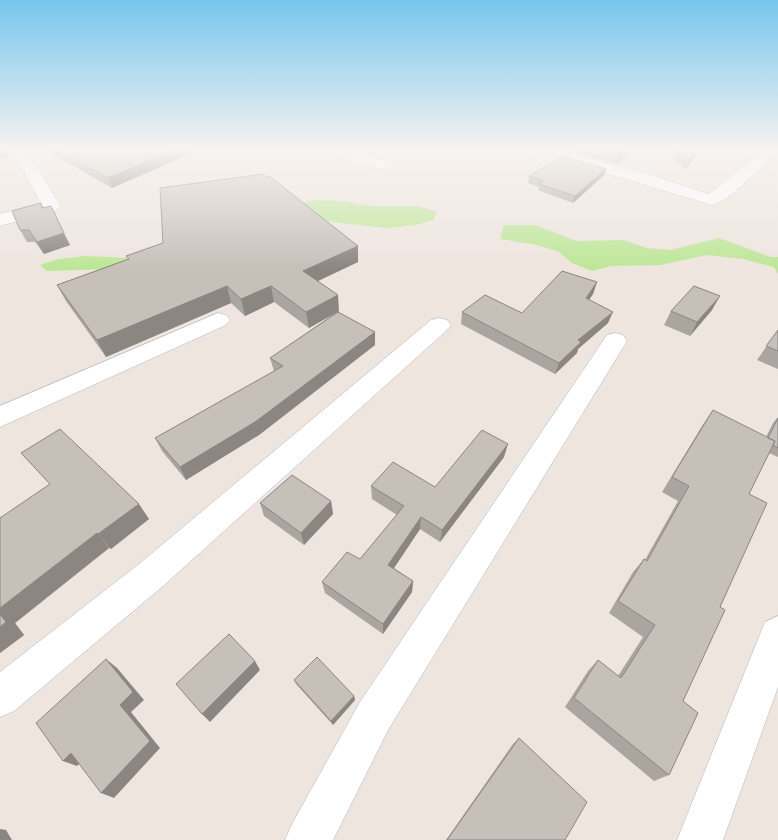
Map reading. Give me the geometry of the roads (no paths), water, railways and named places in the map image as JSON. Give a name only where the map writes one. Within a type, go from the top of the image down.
[{"type":"street","points":[[0,220],[51,206],[42,189]]},
{"type":"street","points":[[677,189],[712,200],[728,189]]},
{"type":"street","points":[[0,417],[218,320]]},
{"type":"street","points":[[0,698],[151,575],[439,325]]},
{"type":"street","points":[[308,840],[374,716],[615,341]]},
{"type":"street","points":[[700,840],[778,635]]}]
